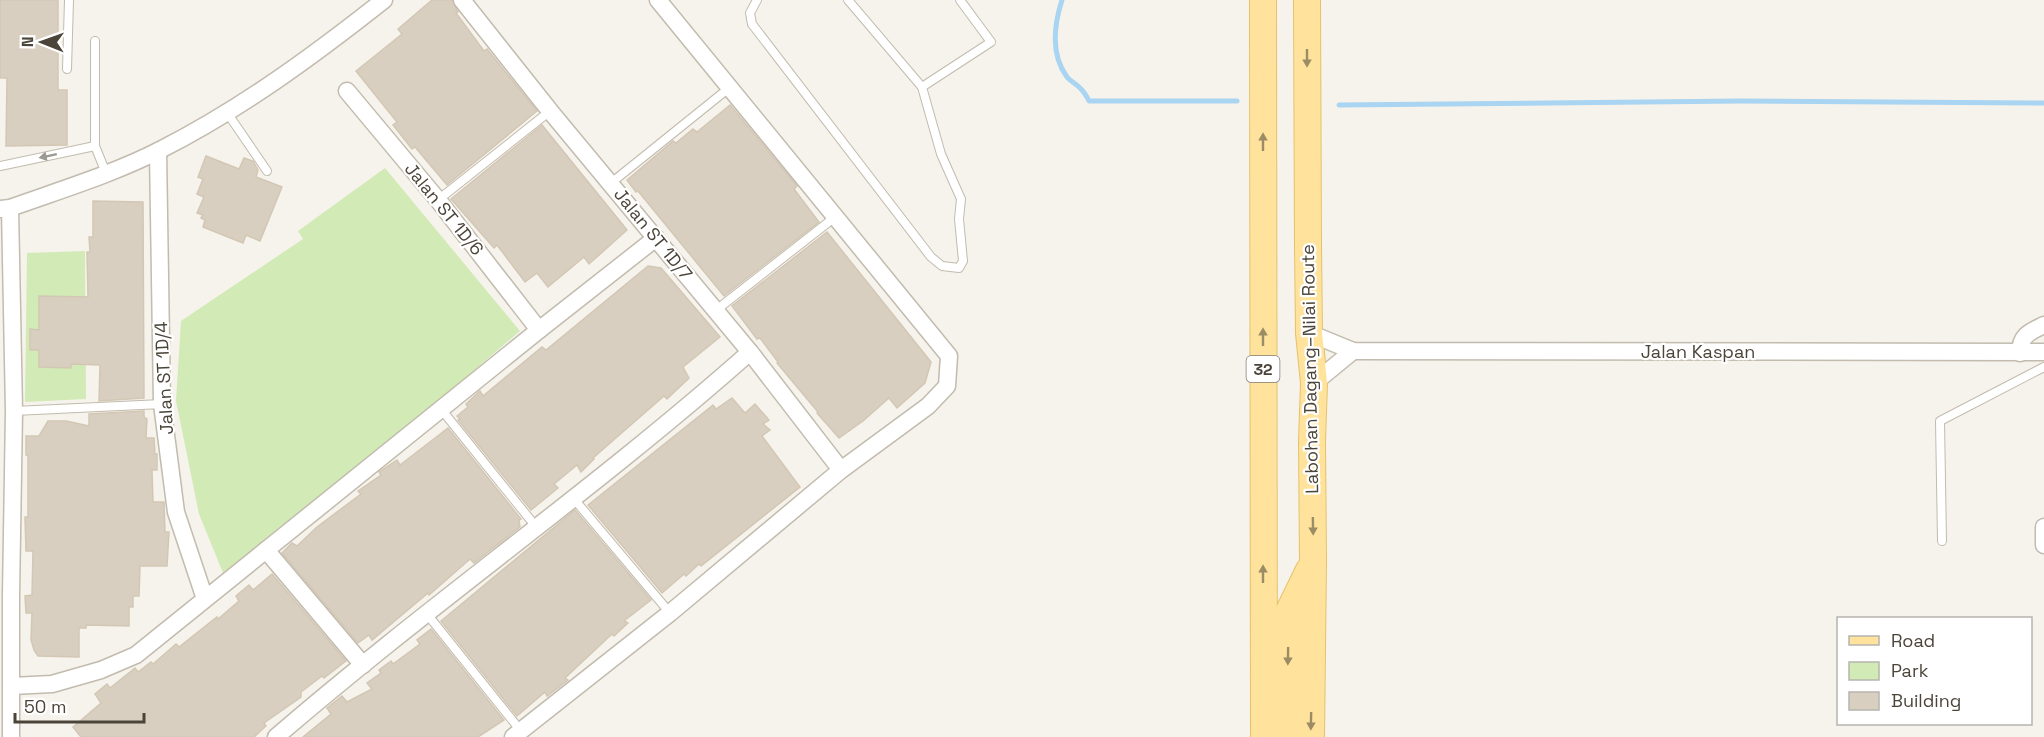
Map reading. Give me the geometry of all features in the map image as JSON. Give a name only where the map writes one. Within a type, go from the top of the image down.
[{"type":"main road","name":"32","points":[[1263,0],[1264,737]]},
{"type":"main road","name":"Labohan Dagang–Nilai Route","points":[[1307,0],[1309,333],[1314,383],[1311,737]]},
{"type":"main road","points":[[1286,737],[1289,611],[1313,561]]},
{"type":"main road","points":[[1249,737],[1255,710],[1263,610]]},
{"type":"street","points":[[11,737],[12,686],[5,595],[12,419],[5,208],[106,173],[158,151],[228,114],[316,54],[384,0]]},
{"type":"street","name":"Jalan ST 1D/7","points":[[462,0],[550,111],[750,352],[841,470]]},
{"type":"street","points":[[517,734],[670,613],[841,470],[928,406],[947,386],[949,356],[658,0]]},
{"type":"street","name":"Jalan ST 1D/6","points":[[347,91],[438,200],[539,330]]},
{"type":"street","name":"Jalan ST 1D/4","points":[[158,151],[162,404],[176,512],[205,599]]},
{"type":"street","points":[[12,686],[52,684],[101,670],[136,655],[656,238]]},
{"type":"street","points":[[2020,353],[2020,344],[2024,335],[2044,325]]},
{"type":"street","points":[[1309,333],[1353,351],[1314,383]]},
{"type":"street","name":"Jalan Kaspan","points":[[1353,351],[2044,352]]},
{"type":"street","points":[[276,737],[694,402],[750,352]]},
{"type":"street","points":[[2044,527],[2044,545]]},
{"type":"street","points":[[266,550],[363,665]]},
{"type":"lane","points":[[67,69],[69,0]]},
{"type":"lane","points":[[757,0],[750,13],[752,24],[931,257],[942,266],[959,268],[963,261],[959,219],[961,199],[941,154],[922,87],[848,0]]},
{"type":"lane","points":[[922,87],[991,42],[960,0]]},
{"type":"lane","points":[[95,41],[95,146],[106,173]]},
{"type":"lane","points":[[611,183],[729,88]]},
{"type":"lane","points":[[438,200],[550,111]]},
{"type":"lane","points":[[228,114],[267,171]]},
{"type":"lane","points":[[0,166],[95,146]]},
{"type":"lane","points":[[715,311],[835,217]]},
{"type":"lane","points":[[1942,541],[1941,421],[2044,367]]},
{"type":"lane","points":[[12,419],[162,404]]},
{"type":"lane","points":[[441,409],[538,528]]},
{"type":"lane","points":[[574,499],[670,613]]},
{"type":"lane","points":[[427,614],[517,734]]},
{"type":"green space","points":[[385,168],[520,331],[436,403],[223,573],[199,514],[176,401],[181,321],[303,239],[298,231]]},
{"type":"green space","points":[[85,251],[86,399],[25,402],[27,253]]},
{"type":"building","points":[[0,0],[58,0],[58,90],[67,90],[67,145],[6,146],[7,78],[0,78]]},
{"type":"building","points":[[432,0],[452,0],[458,12],[456,13],[484,51],[487,49],[537,111],[447,185],[415,147],[412,149],[393,125],[397,122],[356,71],[402,34],[398,29]]},
{"type":"building","points":[[730,105],[797,186],[794,189],[819,222],[724,296],[627,180],[673,141],[676,143],[693,129],[697,132]]},
{"type":"building","points":[[542,125],[627,230],[589,264],[584,257],[548,287],[537,273],[525,282],[497,245],[494,248],[451,199]]},
{"type":"building","points":[[206,156],[239,169],[244,158],[253,161],[258,170],[256,177],[282,187],[260,241],[246,235],[243,243],[203,227],[205,220],[201,218],[203,215],[197,213],[204,197],[197,194],[203,179],[198,177]]},
{"type":"building","points":[[93,201],[143,202],[144,398],[99,401],[100,365],[71,364],[71,368],[39,367],[39,350],[30,350],[30,329],[39,330],[39,296],[88,297],[87,252],[90,252],[89,237],[93,237]]},
{"type":"building","points":[[827,232],[931,362],[925,383],[897,408],[889,398],[839,438],[732,306]]},
{"type":"building","points":[[648,266],[661,268],[720,337],[683,367],[689,378],[667,399],[664,396],[593,458],[581,472],[577,465],[554,484],[558,488],[531,510],[457,416],[468,407],[466,404],[480,391],[483,396],[542,347],[546,350]]},
{"type":"building","points":[[732,398],[745,413],[755,404],[769,420],[763,424],[770,430],[762,436],[800,487],[701,566],[699,564],[686,576],[684,574],[662,593],[588,505],[713,405],[716,409]]},
{"type":"building","points":[[144,411],[144,417],[147,419],[146,438],[154,438],[155,454],[157,454],[157,470],[152,470],[153,502],[164,502],[165,532],[169,532],[167,566],[140,566],[139,596],[133,596],[133,607],[129,607],[129,626],[86,625],[86,628],[79,628],[79,657],[38,656],[31,640],[32,613],[26,613],[25,596],[32,595],[33,551],[26,551],[28,455],[26,455],[26,436],[39,436],[48,421],[66,421],[89,426],[89,414]]},
{"type":"building","points":[[448,428],[521,519],[519,520],[520,527],[474,563],[470,559],[372,640],[369,635],[358,643],[282,553],[292,543],[297,546],[317,527],[361,494],[358,491],[381,475],[379,472],[397,460],[400,465]]},
{"type":"building","points":[[575,510],[651,600],[624,621],[628,623],[614,636],[612,634],[565,678],[568,680],[547,696],[545,692],[517,716],[441,621]]},
{"type":"building","points":[[272,574],[346,661],[301,692],[301,697],[264,723],[266,726],[254,737],[81,737],[73,727],[101,703],[95,694],[107,684],[110,688],[135,668],[138,672],[151,662],[153,664],[176,644],[179,647],[239,601],[236,596],[249,585],[253,590]]},
{"type":"building","points":[[431,629],[504,720],[478,737],[303,737],[331,714],[327,708],[342,696],[347,702],[372,689],[367,683],[381,673],[379,670],[391,661],[393,664],[420,644],[417,640]]},
{"type":"waterway","points":[[1062,0],[1055,39],[1058,59],[1067,77],[1079,87],[1089,101],[1237,101]]},
{"type":"waterway","points":[[1339,105],[1741,101],[2044,103]]}]
